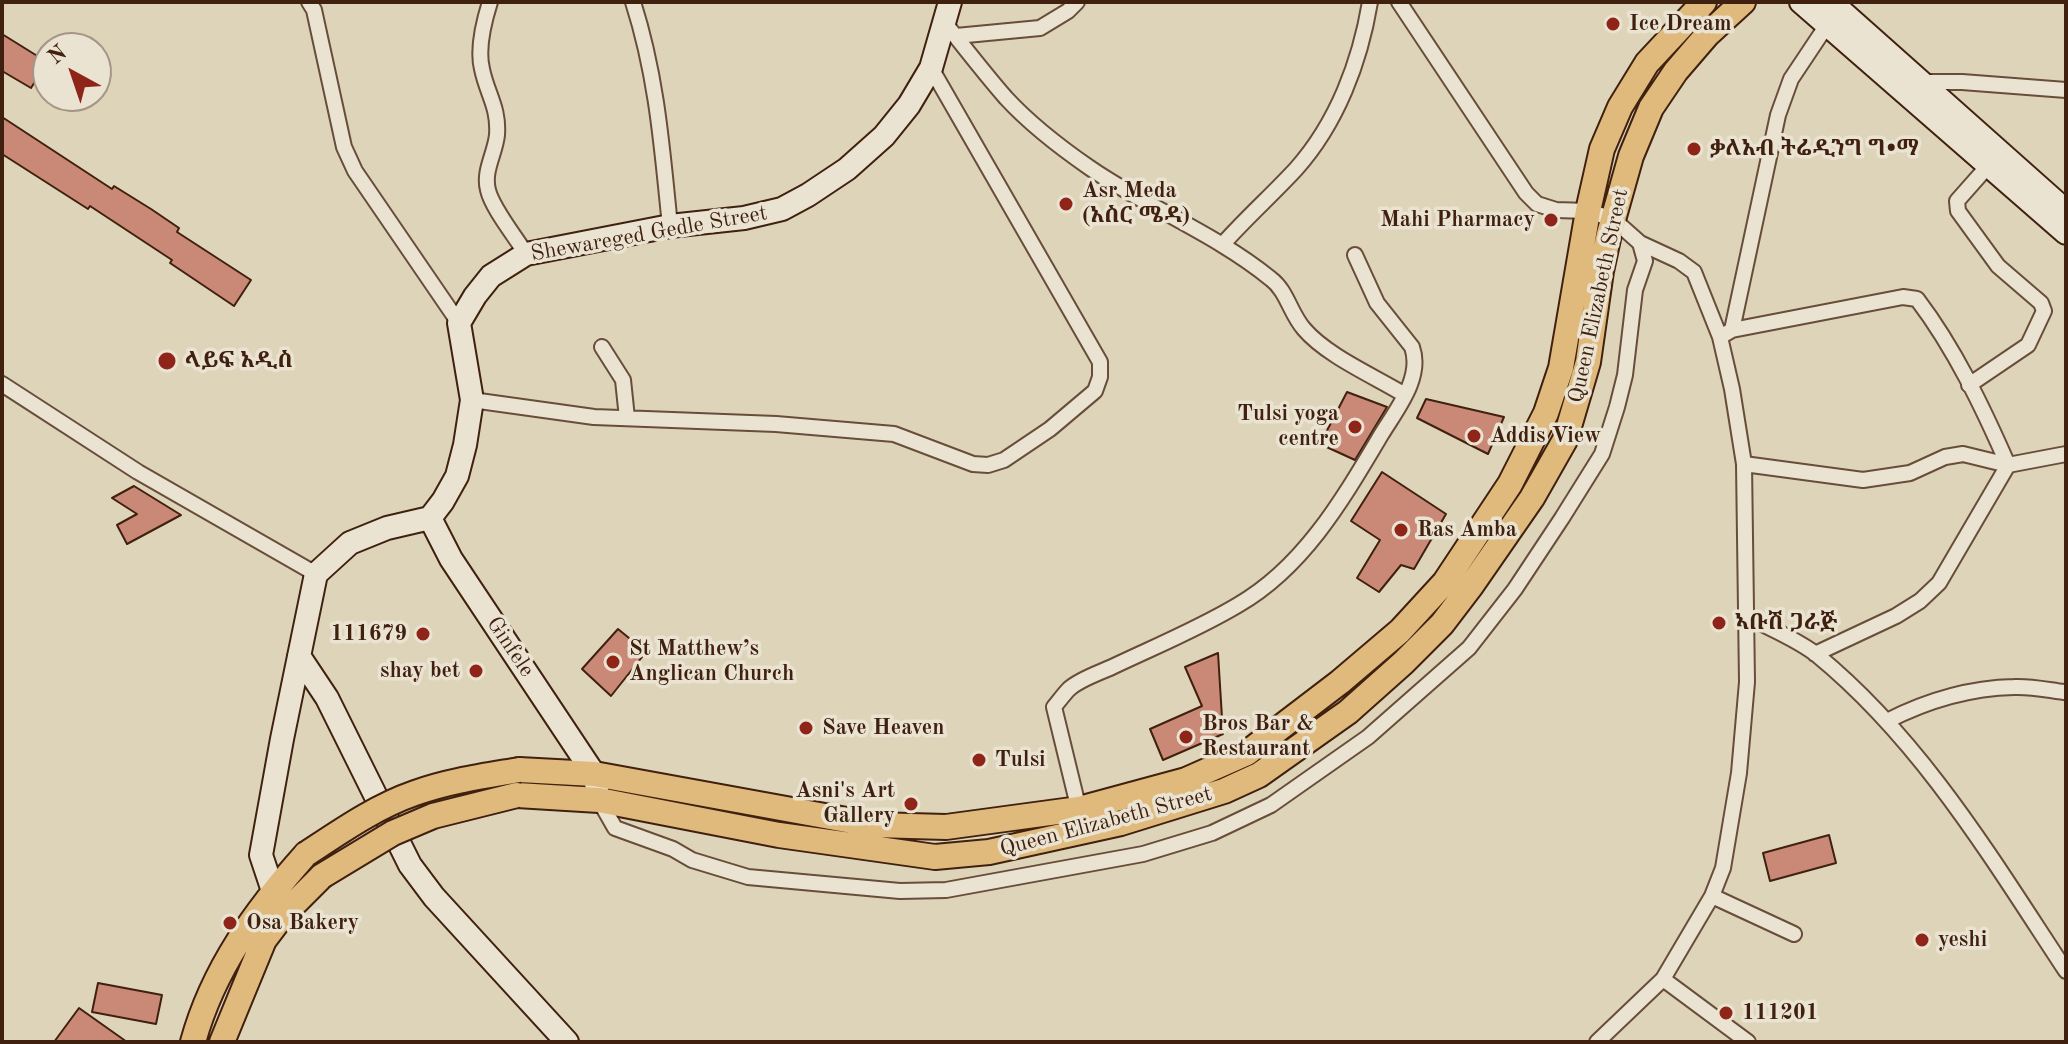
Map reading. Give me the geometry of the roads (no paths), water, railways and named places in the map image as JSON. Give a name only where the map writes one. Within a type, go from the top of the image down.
[{"type":"main road","name":"Queen Elizabeth Street","points":[[222,1042],[264,940],[283,915],[322,876],[393,833],[433,816],[517,795],[599,800],[779,835],[935,857],[989,852],[1186,780],[1247,753],[1340,682],[1400,631],[1445,582],[1510,484],[1546,413],[1561,368],[1602,149],[1620,107],[1647,63],[1704,2]]},
{"type":"main road","name":"Queen Elizabeth Street","points":[[193,1042],[201,1014],[226,959],[273,891],[306,854],[363,817],[413,793],[457,781],[519,770],[594,774],[874,825],[946,827],[1082,819],[1121,823],[1224,791],[1259,775],[1348,712],[1442,624],[1532,498],[1565,440],[1588,362],[1601,271],[1613,219],[1631,156],[1651,108],[1676,71],[1707,35],[1743,2]]},
{"type":"street","points":[[273,891],[261,855],[316,574],[350,543],[387,528],[430,518],[457,476],[472,400],[459,323],[344,147],[314,10],[309,2]]},
{"type":"street","points":[[490,2],[484,19],[480,66],[493,96],[496,116],[497,136],[486,176],[488,193],[526,254]]},
{"type":"street","points":[[633,2],[650,61],[670,226]]},
{"type":"street","points":[[950,20],[1040,28],[1077,2]]},
{"type":"street","points":[[1223,244],[1297,168],[1329,123],[1352,75],[1370,2]]},
{"type":"street","points":[[1399,2],[1526,193],[1537,204],[1556,210],[1588,211],[1613,219],[1640,243],[1665,253],[1694,272],[1726,333]]},
{"type":"street","points":[[1801,2],[2066,233]]},
{"type":"street","points":[[1831,2],[2066,211]]},
{"type":"street","points":[[950,20],[1009,100],[1054,141],[1091,169],[1223,244],[1273,280],[1305,331],[1328,349],[1405,395]]},
{"type":"street","name":"Shewareged Gedle Street","points":[[459,323],[491,276],[526,254],[670,226],[744,218],[782,209],[808,195],[847,169],[884,136],[909,105],[931,68],[950,20]]},
{"type":"street","points":[[1597,1042],[1663,979],[1712,896],[1723,868],[1739,773],[1747,682],[1744,464],[1726,333],[1778,115],[1791,79],[1827,25]]},
{"type":"street","points":[[472,400],[594,417],[776,424],[894,434],[973,464],[988,465],[1004,460],[1050,429],[1095,391],[1100,377],[1100,362],[931,68]]},
{"type":"street","points":[[1922,82],[2066,90]]},
{"type":"street","points":[[1969,385],[2028,345],[2044,311],[2041,303],[1998,266],[1958,211],[1957,201],[1988,166]]},
{"type":"street","points":[[594,774],[599,800],[615,828],[673,849],[692,860],[748,877],[900,891],[946,890],[1143,854],[1212,833],[1271,805],[1368,737],[1469,648],[1507,600],[1562,518],[1602,454],[1617,407],[1625,375],[1635,290],[1645,261],[1640,243]]},
{"type":"street","points":[[1082,819],[1054,707],[1071,686],[1239,605],[1294,561],[1332,515],[1405,395],[1414,370],[1412,347],[1377,303],[1355,255]]},
{"type":"street","points":[[1726,333],[1903,297],[1917,299],[1931,317],[1986,415],[2008,465]]},
{"type":"street","points":[[602,347],[623,380],[627,418]]},
{"type":"street","points":[[2,384],[138,472],[316,574]]},
{"type":"street","points":[[1744,464],[1863,480],[1910,473],[1945,457],[1963,454],[2008,465],[2066,454]]},
{"type":"street","points":[[1815,654],[1896,616],[1920,601],[1939,583],[2008,465]]},
{"type":"street","name":"Ginfele","points":[[430,518],[451,559],[594,774]]},
{"type":"street","points":[[1747,616],[1815,654],[1887,721],[1951,799],[2066,971]]},
{"type":"street","points":[[299,656],[327,698],[410,865],[434,897],[567,1042]]},
{"type":"street","points":[[1887,721],[1922,703],[1963,693],[2015,687],[2064,692]]},
{"type":"street","points":[[1712,896],[1794,934]]},
{"type":"street","points":[[1663,979],[1748,1042]]},
{"type":"place","name":"Ice Dream","points":[[1613,24]]},
{"type":"place","name":"ቃለአብ ትሬዲንግ ግ•ማ","points":[[1694,149]]},
{"type":"place","name":"Asr Meda (አስር ሜዳ)","points":[[1066,204]]},
{"type":"place","name":"Mahi Pharmacy","points":[[1551,220]]},
{"type":"place","name":"ላይፍ አዲስ","points":[[167,361]]},
{"type":"place","name":"Tulsi yoga centre","points":[[1355,427]]},
{"type":"place","name":"Addis View","points":[[1474,436]]},
{"type":"place","name":"Ras Amba","points":[[1401,530]]},
{"type":"place","name":"ኣቡሽ ጋራጅ","points":[[1719,623]]},
{"type":"place","name":"111679","points":[[423,634]]},
{"type":"place","name":"St Matthew’s Anglican Church","points":[[613,662]]},
{"type":"place","name":"shay bet","points":[[476,671]]},
{"type":"place","name":"Save Heaven","points":[[806,728]]},
{"type":"place","name":"Bros Bar & Restaurant","points":[[1186,737]]},
{"type":"place","name":"Tulsi","points":[[979,760]]},
{"type":"place","name":"Asni's Art Gallery","points":[[911,804]]},
{"type":"place","name":"Osa Bakery","points":[[230,923]]},
{"type":"place","name":"yeshi","points":[[1922,940]]},
{"type":"place","name":"111201","points":[[1726,1013]]}]
